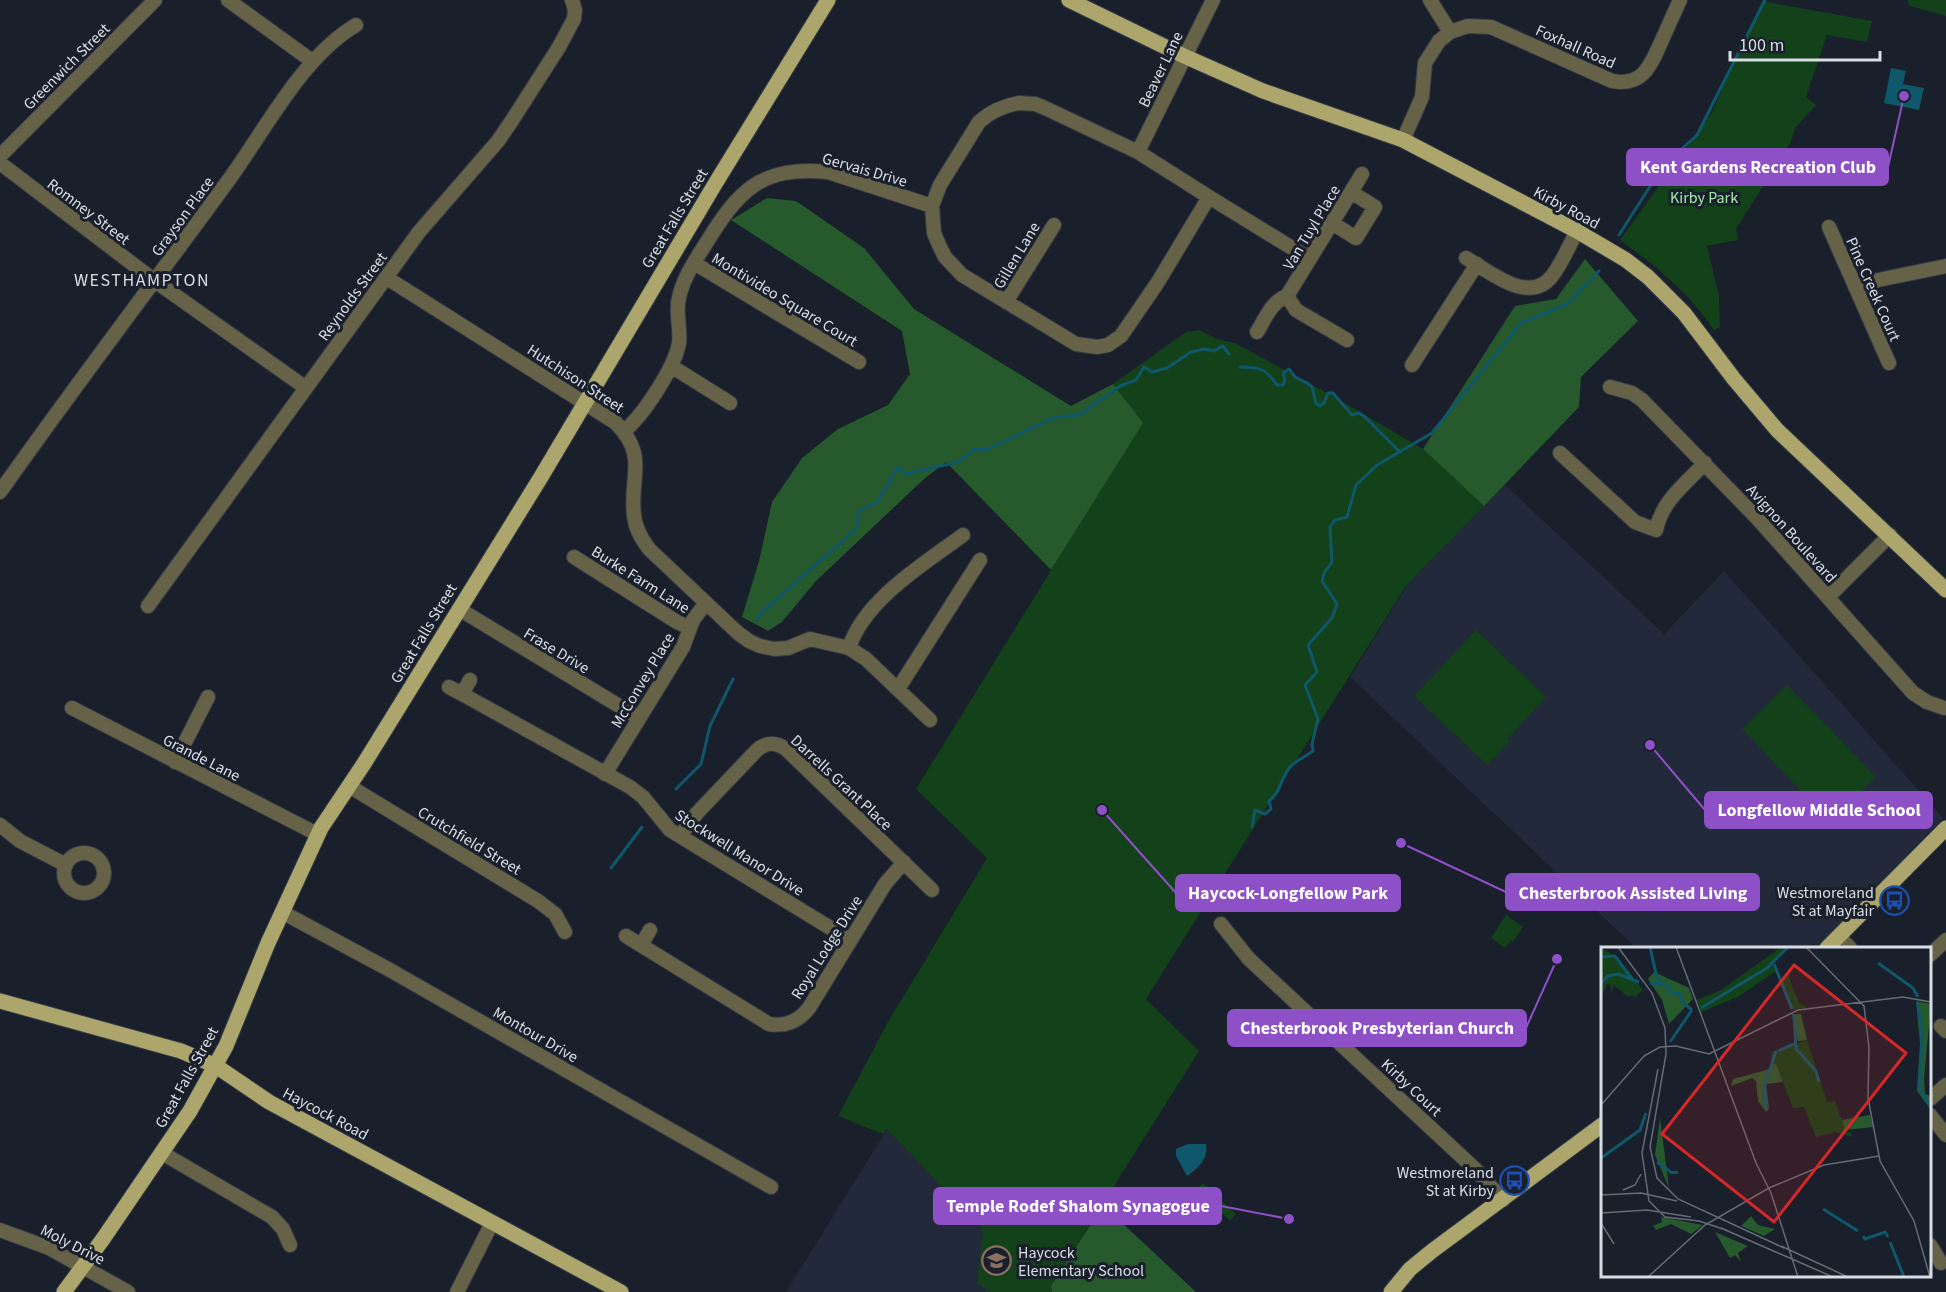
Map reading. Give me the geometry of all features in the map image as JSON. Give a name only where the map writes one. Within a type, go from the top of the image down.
[{"type":"main road","name":"Great Falls Street","points":[[64,1292],[190,1111],[227,1046],[317,834],[459,609],[828,0]]},
{"type":"main road","name":"Kirby Road","points":[[1069,0],[1184,56],[1263,91],[1403,140],[1577,231],[1626,260],[1667,294],[1684,313],[1741,388],[1777,430],[1946,590]]},
{"type":"main road","points":[[1828,947],[1946,828]]},
{"type":"main road","name":"Haycock Road","points":[[0,1001],[181,1051],[216,1066],[269,1102],[621,1292]]},
{"type":"main road","points":[[1391,1292],[1410,1269],[1426,1256],[1601,1126]]},
{"type":"street","name":"Greenwich Street","points":[[0,156],[155,0]]},
{"type":"street","points":[[228,0],[312,61]]},
{"type":"street","name":"Beaver Lane","points":[[1138,153],[1213,0]]},
{"type":"street","points":[[1403,140],[1422,97],[1425,63],[1438,41],[1450,32],[1430,0]]},
{"type":"street","name":"Foxhall Road","points":[[1450,32],[1468,26],[1491,27],[1612,81],[1629,81],[1643,75],[1651,65],[1680,0]]},
{"type":"street","name":"Reynolds Street","points":[[148,606],[442,203],[478,164],[511,122],[574,19],[573,2]]},
{"type":"street","name":"Grayson Place","points":[[0,492],[155,281],[312,61],[339,36],[356,25]]},
{"type":"street","points":[[1209,197],[1158,282],[1121,336],[1115,341],[1097,347],[1076,344],[962,275],[945,257],[934,233],[932,206],[940,185],[979,122],[988,114],[1009,105],[1027,104],[1045,108],[1138,153],[1310,259]]},
{"type":"street","name":"Romney Street","points":[[0,164],[155,281],[306,388]]},
{"type":"street","name":"Gervais Drive","points":[[624,431],[640,415],[671,366],[679,342],[678,300],[694,263],[729,208],[750,188],[775,174],[794,171],[828,172],[932,206]]},
{"type":"street","name":"Van Tuyl Place","points":[[1257,332],[1273,306],[1287,296],[1362,174]]},
{"type":"street","points":[[1332,224],[1356,238],[1374,207],[1351,192]]},
{"type":"street","name":"Gillen Lane","points":[[1006,302],[1054,225]]},
{"type":"street","name":"Pine Creek Court","points":[[1829,227],[1889,363]]},
{"type":"street","points":[[1412,365],[1471,261],[1512,284],[1532,289],[1553,275],[1577,231]]},
{"type":"street","name":"Montivideo Square Court","points":[[694,263],[859,362]]},
{"type":"street","points":[[1856,288],[1878,280],[1946,266]]},
{"type":"street","name":"Hutchison Street","points":[[387,278],[616,423],[624,431],[635,457],[634,516],[642,538],[649,549],[738,633],[760,646],[774,649],[788,648],[810,639],[849,648]]},
{"type":"street","name":"Van Tuyl Place","points":[[1287,296],[1296,309],[1347,340]]},
{"type":"street","points":[[671,366],[730,403]]},
{"type":"street","name":"Avignon Boulevard","points":[[1610,387],[1632,393],[1642,400],[1757,518],[1913,693],[1927,702],[1944,708]]},
{"type":"street","points":[[1560,453],[1635,522],[1656,530],[1663,508],[1705,463]]},
{"type":"street","points":[[930,720],[866,659],[849,648],[858,628],[894,588],[963,535]]},
{"type":"street","points":[[1828,597],[1890,535]]},
{"type":"street","name":"Burke Farm Lane","points":[[574,557],[690,628]]},
{"type":"street","points":[[898,689],[980,560]]},
{"type":"street","name":"McConvey Place","points":[[605,774],[683,647],[697,614],[706,603]]},
{"type":"street","name":"Frase Drive","points":[[459,609],[639,718]]},
{"type":"street","points":[[462,694],[470,680]]},
{"type":"street","name":"Stockwell Manor Drive","points":[[449,687],[638,792],[663,823],[680,836],[850,940]]},
{"type":"street","points":[[175,762],[208,697]]},
{"type":"street","name":"Grande Lane","points":[[72,708],[317,834]]},
{"type":"street","name":"Darrells Grant Place","points":[[680,836],[705,804],[757,750],[774,743],[786,749],[932,890]]},
{"type":"street","name":"Crutchfield Street","points":[[349,786],[543,905],[560,920],[565,932]]},
{"type":"street","points":[[0,825],[20,841],[66,866]]},
{"type":"street","name":"Royal Lodge Drive","points":[[641,945],[769,1024],[795,1021],[805,1013],[885,884],[903,862]]},
{"type":"street","name":"Montour Drive","points":[[282,912],[398,974],[771,1187]]},
{"type":"street","name":"Kirby Court","points":[[1221,924],[1249,959],[1475,1169],[1503,1200]]},
{"type":"street","points":[[626,936],[641,945],[650,930]]},
{"type":"street","points":[[1839,937],[1849,947]]},
{"type":"street","points":[[1931,953],[1946,940]]},
{"type":"street","points":[[1931,1098],[1946,1085]]},
{"type":"street","points":[[1931,1117],[1946,1136]]},
{"type":"street","points":[[162,1153],[272,1217],[283,1229],[290,1245]]},
{"type":"street","points":[[458,1292],[492,1223]]},
{"type":"street","name":"Moly Drive","points":[[0,1230],[49,1248],[128,1292]]},
{"type":"street","points":[[1931,1248],[1941,1263]]},
{"type":"shaded area","points":[[1483,464],[1664,634],[1724,571],[1943,818],[1818,947],[1635,947],[1350,677]]},
{"type":"shaded area","points":[[888,1128],[1060,1292],[786,1292]]},
{"type":"green space","points":[[1907,0],[1946,0],[1946,16],[1910,6]]},
{"type":"green space","name":"Kirby Park","points":[[1762,1],[1872,21],[1867,42],[1827,35],[1806,97],[1816,105],[1796,127],[1790,144],[1736,229],[1738,240],[1707,246],[1719,296],[1720,327],[1714,330],[1694,304],[1671,281],[1620,240],[1712,112]]},
{"type":"green space","points":[[767,198],[796,201],[864,248],[914,309],[1071,406],[1113,384],[1143,423],[1051,570],[946,462],[924,479],[816,581],[782,622],[768,631],[742,617],[759,561],[772,502],[802,458],[838,429],[888,405],[910,374],[902,331],[731,220]]},
{"type":"green space","points":[[1585,259],[1638,321],[1581,377],[1579,407],[1484,506],[1423,449],[1515,306],[1556,299]]},
{"type":"green space","points":[[1199,330],[1217,339],[1235,343],[1333,396],[1423,449],[1484,506],[1406,586],[1146,999],[1199,1051],[1051,1286],[1052,1292],[991,1292],[977,1284],[983,1230],[887,1129],[883,1134],[838,1116],[888,1022],[987,858],[916,789],[1142,423],[1113,384],[1186,332]]},
{"type":"green space","points":[[1476,630],[1546,697],[1508,738],[1510,741],[1487,765],[1414,696]]},
{"type":"green space","points":[[1787,685],[1876,777],[1830,821],[1742,729]]},
{"type":"green space","points":[[1506,915],[1523,927],[1513,942],[1511,940],[1504,947],[1491,938]]},
{"type":"green space","points":[[1203,1183],[1236,1214],[1230,1221],[1197,1189]]},
{"type":"green space","points":[[1103,1205],[1196,1292],[1052,1292],[1051,1286]]},
{"type":"water","points":[[1891,68],[1906,71],[1903,84],[1924,88],[1919,110],[1884,103]]},
{"type":"water","points":[[1188,1144],[1206,1144],[1206,1154],[1202,1163],[1187,1176],[1176,1156],[1176,1149]]},
{"type":"waterway","points":[[1619,235],[1663,166],[1697,135],[1765,0]]},
{"type":"waterway","points":[[1252,827],[1255,810],[1265,814],[1271,809],[1269,801],[1276,794],[1289,768],[1313,751],[1312,744],[1318,719],[1305,685],[1317,672],[1308,645],[1332,618],[1337,604],[1322,581],[1324,573],[1332,562],[1330,527],[1335,520],[1347,517],[1356,485],[1377,465],[1432,433],[1521,323],[1567,304],[1599,271]]},
{"type":"waterway","points":[[758,619],[761,613],[856,529],[859,511],[877,502],[898,467],[905,474],[958,462],[974,449],[986,450],[1055,417],[1079,415],[1120,386],[1136,380],[1144,367],[1152,372],[1167,368],[1191,352],[1204,349],[1214,351],[1223,346],[1229,354]]},
{"type":"waterway","points":[[1240,367],[1262,370],[1277,385],[1283,385],[1285,380],[1283,373],[1289,369],[1295,377],[1312,387],[1316,403],[1320,406],[1324,403],[1328,393],[1333,393],[1352,415],[1359,413],[1365,417],[1400,452]]},
{"type":"waterway","points":[[676,789],[701,764],[710,726],[733,679]]},
{"type":"waterway","points":[[611,868],[642,827]]},
{"type":"place","name":"Kent Gardens Recreation Club","points":[[1904,96]]},
{"type":"place","name":"Longfellow Middle School","points":[[1650,745]]},
{"type":"place","name":"Haycock-Longfellow Park","points":[[1102,810]]},
{"type":"place","name":"Chesterbrook Assisted Living","points":[[1401,843]]},
{"type":"place","name":"Westmoreland St at Mayfair","points":[[1895,901]]},
{"type":"place","name":"Chesterbrook Presbyterian Church","points":[[1557,959]]},
{"type":"place","name":"Westmoreland St at Kirby","points":[[1515,1181]]},
{"type":"place","name":"Temple Rodef Shalom Synagogue","points":[[1289,1219]]},
{"type":"place","name":"Haycock Elementary School","points":[[997,1261]]},
{"type":"district","name":"WESTHAMPTON","points":[[142,280]]}]
